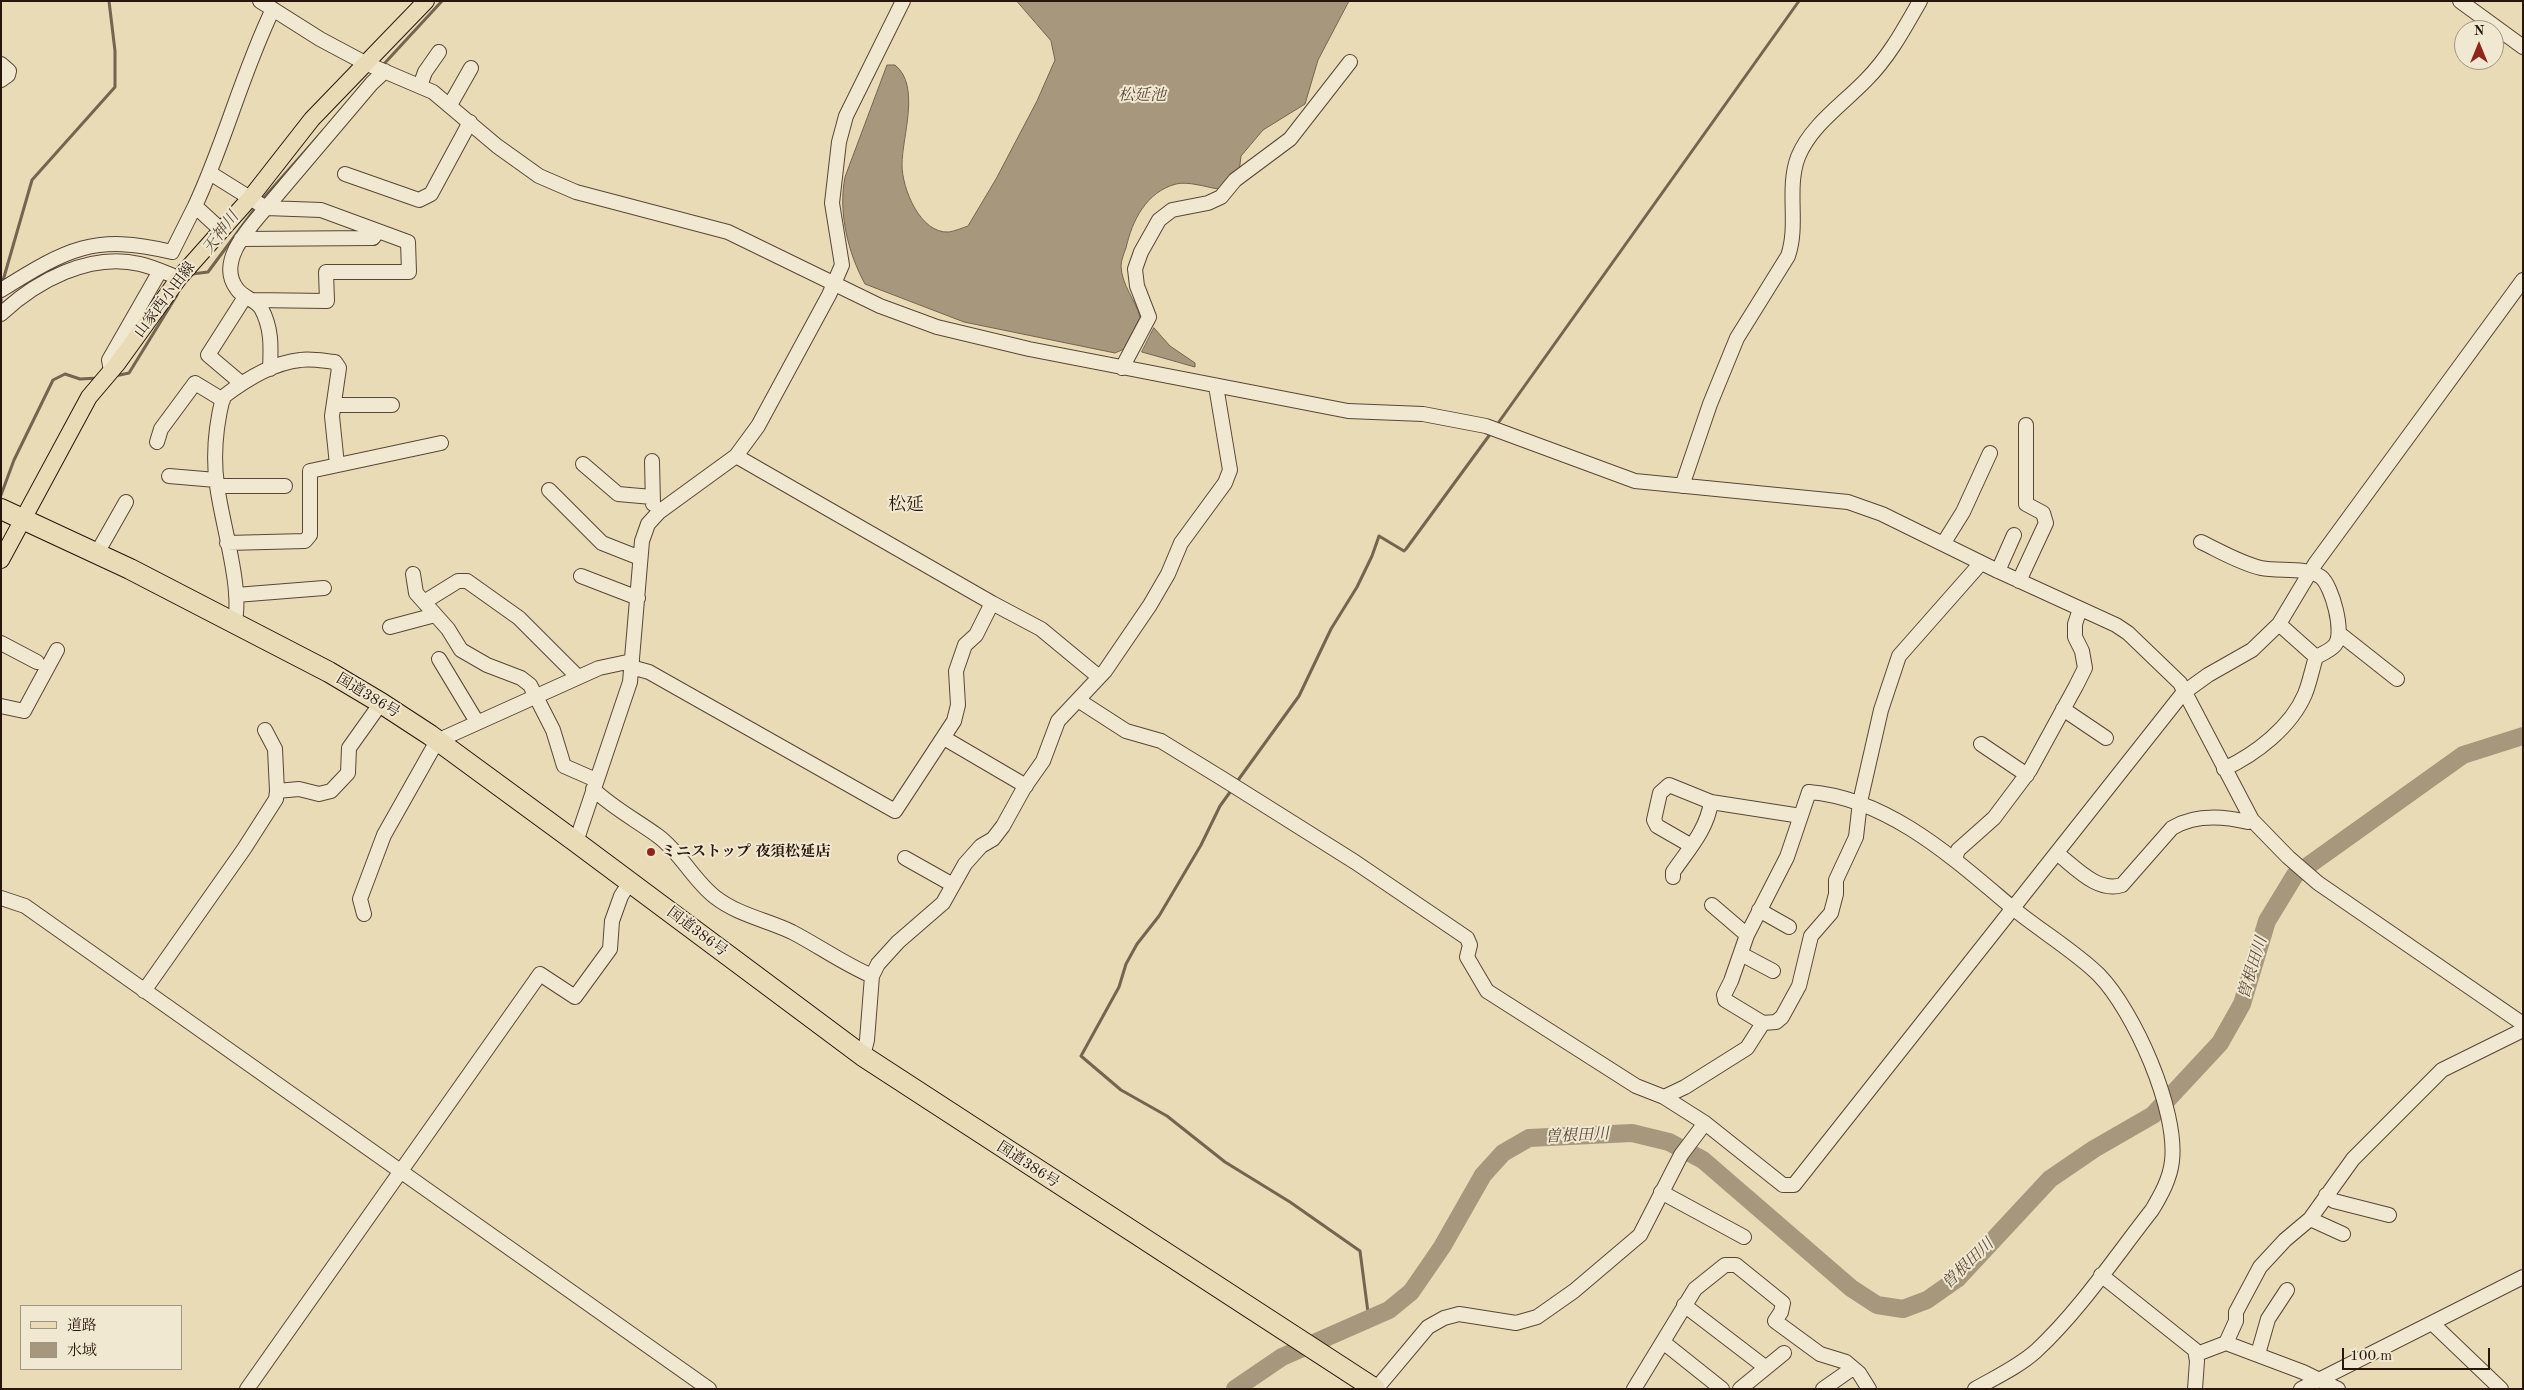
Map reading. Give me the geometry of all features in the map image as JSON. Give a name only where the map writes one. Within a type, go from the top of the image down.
[{"type":"highway","name":"国道386号","points":[[12,513],[97,553],[234,623],[329,672],[381,703],[437,741],[576,842],[863,1056],[1096,1210],[1280,1326],[1375,1389]]},
{"type":"main road","name":"山家西小田線","points":[[1,560],[12,513],[89,397],[111,371],[180,278],[250,197],[312,118],[426,1]]},
{"type":"street","points":[[260,1],[320,39],[365,63],[433,92],[497,146],[539,176],[566,189],[728,232],[880,306],[938,327],[981,339],[1122,368],[1348,411],[1423,414],[1486,426],[1635,481],[1848,502],[1882,514],[1981,563],[2116,625],[2128,633],[2180,683],[2183,693],[2192,704],[2252,820],[2288,857],[2314,880],[2523,1024]]},
{"type":"street","points":[[576,842],[630,682],[640,558],[642,541],[648,524],[654,517],[736,456],[758,426],[829,295],[842,265],[832,203],[839,142],[846,116],[904,1]]},
{"type":"street","points":[[1682,486],[1710,404],[1737,338],[1788,256],[1792,244],[1792,182],[1798,157],[1811,136],[1889,55],[1920,1]]},
{"type":"street","points":[[2460,1],[2523,47]]},
{"type":"street","points":[[1,290],[28,272],[74,249],[93,244],[138,245],[172,252],[210,174],[249,62],[273,9]]},
{"type":"street","points":[[420,86],[425,72],[439,52]]},
{"type":"street","points":[[1122,368],[1149,318],[1138,286],[1135,269],[1141,252],[1159,220],[1172,210],[1189,205],[1208,204],[1221,197],[1236,180],[1290,139],[1350,62]]},
{"type":"street","points":[[1,64],[9,71],[8,76],[1,80]]},
{"type":"street","points":[[450,105],[471,68]]},
{"type":"street","points":[[270,369],[270,329],[260,308],[236,289],[230,275],[233,254],[241,239],[266,208],[372,83],[385,71]]},
{"type":"street","points":[[345,174],[419,200],[431,194],[470,122]]},
{"type":"street","points":[[210,174],[266,208],[320,210],[408,242],[408,272],[326,272],[328,301],[249,299]]},
{"type":"street","points":[[195,206],[221,230]]},
{"type":"street","points":[[241,239],[373,238],[378,231]]},
{"type":"street","points":[[1,314],[18,298],[43,284],[90,263],[139,264],[180,278]]},
{"type":"street","points":[[111,371],[109,360],[160,271]]},
{"type":"street","points":[[1078,700],[1126,731],[1160,741],[1355,862],[1467,938],[1470,945],[1467,957],[1488,991],[1636,1086],[1664,1097],[1702,1127],[1783,1185],[1794,1185],[2058,854],[2183,693],[2208,675],[2252,650],[2279,624],[2310,572],[2523,280]]},
{"type":"street","points":[[241,383],[208,355],[249,299]]},
{"type":"street","points":[[234,623],[237,614],[236,595],[216,483],[215,454],[223,400],[241,383],[270,369],[299,360],[335,362],[339,368],[332,416],[338,464]]},
{"type":"street","points":[[157,442],[161,429],[196,383],[223,400]]},
{"type":"street","points":[[863,1056],[867,1040],[872,976],[878,964],[898,942],[942,902],[965,864],[980,846],[993,839],[1003,826],[1043,761],[1058,721],[1099,677],[1150,605],[1192,526],[1225,483],[1230,470],[1216,386]]},
{"type":"street","points":[[334,405],[392,405]]},
{"type":"street","points":[[2019,581],[2046,523],[2043,513],[2026,504],[2026,425]]},
{"type":"street","points":[[227,544],[306,541],[310,536],[310,471],[442,443]]},
{"type":"street","points":[[1943,544],[1963,512],[1990,453]]},
{"type":"street","points":[[736,456],[992,603],[1041,629],[1099,677]]},
{"type":"street","points":[[652,461],[654,517]]},
{"type":"street","points":[[582,464],[618,494],[652,497]]},
{"type":"street","points":[[169,476],[216,483],[285,486]]},
{"type":"street","points":[[549,490],[602,543],[640,558]]},
{"type":"street","points":[[97,553],[126,502]]},
{"type":"street","points":[[1998,571],[2014,535]]},
{"type":"street","points":[[2201,542],[2262,568],[2310,572],[2321,578],[2328,585],[2339,624],[2340,634],[2335,645],[2316,657],[2305,694],[2294,713],[2267,742],[2224,769]]},
{"type":"street","points":[[1975,1389],[2012,1369],[2035,1352],[2059,1327],[2152,1210],[2164,1189],[2172,1161],[2169,1119],[2158,1083],[2134,1026],[2098,975],[2014,909],[1955,859],[1911,830],[1860,802],[1834,794],[1809,792],[1787,857],[1747,935],[1732,982],[1724,995],[1725,1000],[1763,1023],[1776,1022],[1782,1016],[1798,986],[1811,936],[1831,913],[1836,894],[1836,880],[1856,837],[1860,802],[1881,710],[1899,656],[1976,572],[1981,563]]},
{"type":"street","points":[[413,574],[416,593],[461,650],[487,665],[521,678],[530,685],[537,695],[553,730],[564,766],[594,784],[606,801],[659,837],[677,854],[691,874],[726,905],[791,932],[828,954],[872,976]]},
{"type":"street","points":[[581,576],[638,598]]},
{"type":"street","points":[[424,602],[458,581],[468,581],[519,618],[578,677]]},
{"type":"street","points":[[236,595],[324,588]]},
{"type":"street","points":[[364,914],[360,899],[384,835],[437,741],[599,668],[632,664],[649,672],[895,811],[954,721],[958,705],[956,671],[965,645],[976,635],[992,603]]},
{"type":"street","points":[[1955,859],[1958,850],[1994,818],[2027,774],[2085,668],[2082,651],[2076,637],[2076,624],[2080,608]]},
{"type":"street","points":[[390,627],[435,615]]},
{"type":"street","points":[[2279,624],[2316,657]]},
{"type":"street","points":[[2340,634],[2397,680]]},
{"type":"street","points":[[1,643],[37,662]]},
{"type":"street","points":[[1,706],[24,711],[57,650]]},
{"type":"street","points":[[439,659],[477,722]]},
{"type":"street","points":[[276,791],[299,789],[319,794],[331,791],[348,773],[349,748],[381,703]]},
{"type":"street","points":[[2063,710],[2106,738]]},
{"type":"street","points":[[144,991],[244,849],[276,799],[275,749],[265,730]]},
{"type":"street","points":[[944,738],[1026,786]]},
{"type":"street","points":[[1981,744],[2027,774]]},
{"type":"street","points":[[1690,846],[1657,826],[1654,820],[1660,793],[1669,785],[1711,802],[1801,816]]},
{"type":"street","points":[[1672,877],[1673,872],[1690,846],[1700,836],[1711,802]]},
{"type":"street","points":[[2058,854],[2088,877],[2105,887],[2114,887],[2122,885],[2172,828],[2180,823],[2226,816],[2248,822],[2252,820]]},
{"type":"street","points":[[904,858],[953,885]]},
{"type":"street","points":[[247,1389],[540,974],[575,997],[610,949],[612,922],[621,896],[630,882]]},
{"type":"street","points":[[1,898],[25,906],[709,1389]]},
{"type":"street","points":[[1712,905],[1747,935]]},
{"type":"street","points":[[1759,910],[1789,927]]},
{"type":"street","points":[[1741,954],[1773,971]]},
{"type":"street","points":[[1664,1097],[1685,1087],[1747,1048],[1763,1023]]},
{"type":"street","points":[[2226,1343],[2236,1322],[2236,1312],[2260,1267],[2285,1240],[2310,1218],[2353,1159],[2442,1070],[2523,1030]]},
{"type":"street","points":[[1375,1389],[1428,1328],[1444,1318],[1459,1314],[1516,1323],[1537,1317],[1554,1306],[1640,1235],[1681,1155],[1702,1127]]},
{"type":"street","points":[[1661,1192],[1744,1238]]},
{"type":"street","points":[[2326,1195],[2334,1201],[2389,1215]]},
{"type":"street","points":[[2310,1218],[2343,1234]]},
{"type":"street","points":[[1634,1389],[1694,1289],[1725,1265],[1736,1265],[1783,1303],[1781,1312],[1775,1321],[1820,1354],[1834,1356],[1853,1368],[1869,1389]]},
{"type":"street","points":[[2101,1275],[2195,1350],[2197,1354],[2194,1389]]},
{"type":"street","points":[[2301,1389],[2523,1277]]},
{"type":"street","points":[[2258,1354],[2268,1319],[2287,1290]]},
{"type":"street","points":[[1684,1306],[1765,1368]]},
{"type":"street","points":[[2432,1323],[2501,1389]]},
{"type":"street","points":[[1663,1342],[1722,1389]]},
{"type":"street","points":[[2197,1354],[2226,1343],[2303,1372],[2316,1380],[2338,1389]]},
{"type":"street","points":[[1740,1389],[1784,1353]]},
{"type":"street","points":[[1823,1389],[1853,1368]]},
{"type":"water","name":"松延池","points":[[1017,1],[1349,1],[1318,60],[1305,104],[1263,130],[1241,156],[1239,172],[1218,189],[1186,183],[1165,188],[1156,194],[1142,209],[1132,228],[1121,266],[1126,286],[1140,317],[1124,349],[1115,353],[964,322],[865,284],[849,246],[843,204],[845,177],[887,65],[895,65],[903,74],[907,85],[909,98],[902,165],[909,197],[921,218],[929,226],[939,231],[949,232],[968,226],[996,179],[1037,101],[1055,60],[1051,41]]},
{"type":"water","points":[[1154,328],[1170,346],[1195,363],[1195,367],[1142,352]]},
{"type":"waterway","points":[[2,284],[32,180],[115,87],[115,51],[109,1]]},
{"type":"waterway","name":"天神川","points":[[383,65],[442,1]]},
{"type":"waterway","points":[[1496,426],[1799,1]]},
{"type":"waterway","name":"天神川","points":[[261,201],[323,131]]},
{"type":"waterway","name":"天神川","points":[[192,274],[208,272],[257,206]]},
{"type":"waterway","name":"天神川","points":[[115,376],[129,373],[177,295]]},
{"type":"waterway","points":[[1,299],[1,304]]},
{"type":"waterway","name":"天神川","points":[[1,495],[14,460],[53,380],[65,374],[80,379],[99,378]]},
{"type":"waterway","points":[[1236,783],[1299,696],[1331,629],[1357,587],[1379,536],[1404,551],[1491,433]]},
{"type":"waterway","name":"曽根田川","points":[[1235,1389],[1282,1357],[1389,1310],[1411,1292],[1442,1247],[1483,1175],[1503,1153],[1529,1138],[1632,1133],[1669,1142],[1703,1160],[1851,1288],[1877,1305],[1903,1309],[1927,1300],[1957,1279],[2050,1179],[2094,1149],[2153,1115],[2220,1043],[2242,1004],[2267,921],[2295,875],[2463,755],[2523,736]]},
{"type":"waterway","points":[[1233,788],[1220,806],[1201,845],[1159,916],[1137,944],[1126,964],[1119,987],[1081,1056],[1121,1090],[1167,1116],[1225,1162],[1290,1202],[1360,1251],[1369,1320]]},
{"type":"place","name":"ミニストップ 夜須松延店","points":[[651,852]]},
{"type":"district","name":"松延","points":[[906,505]]}]
